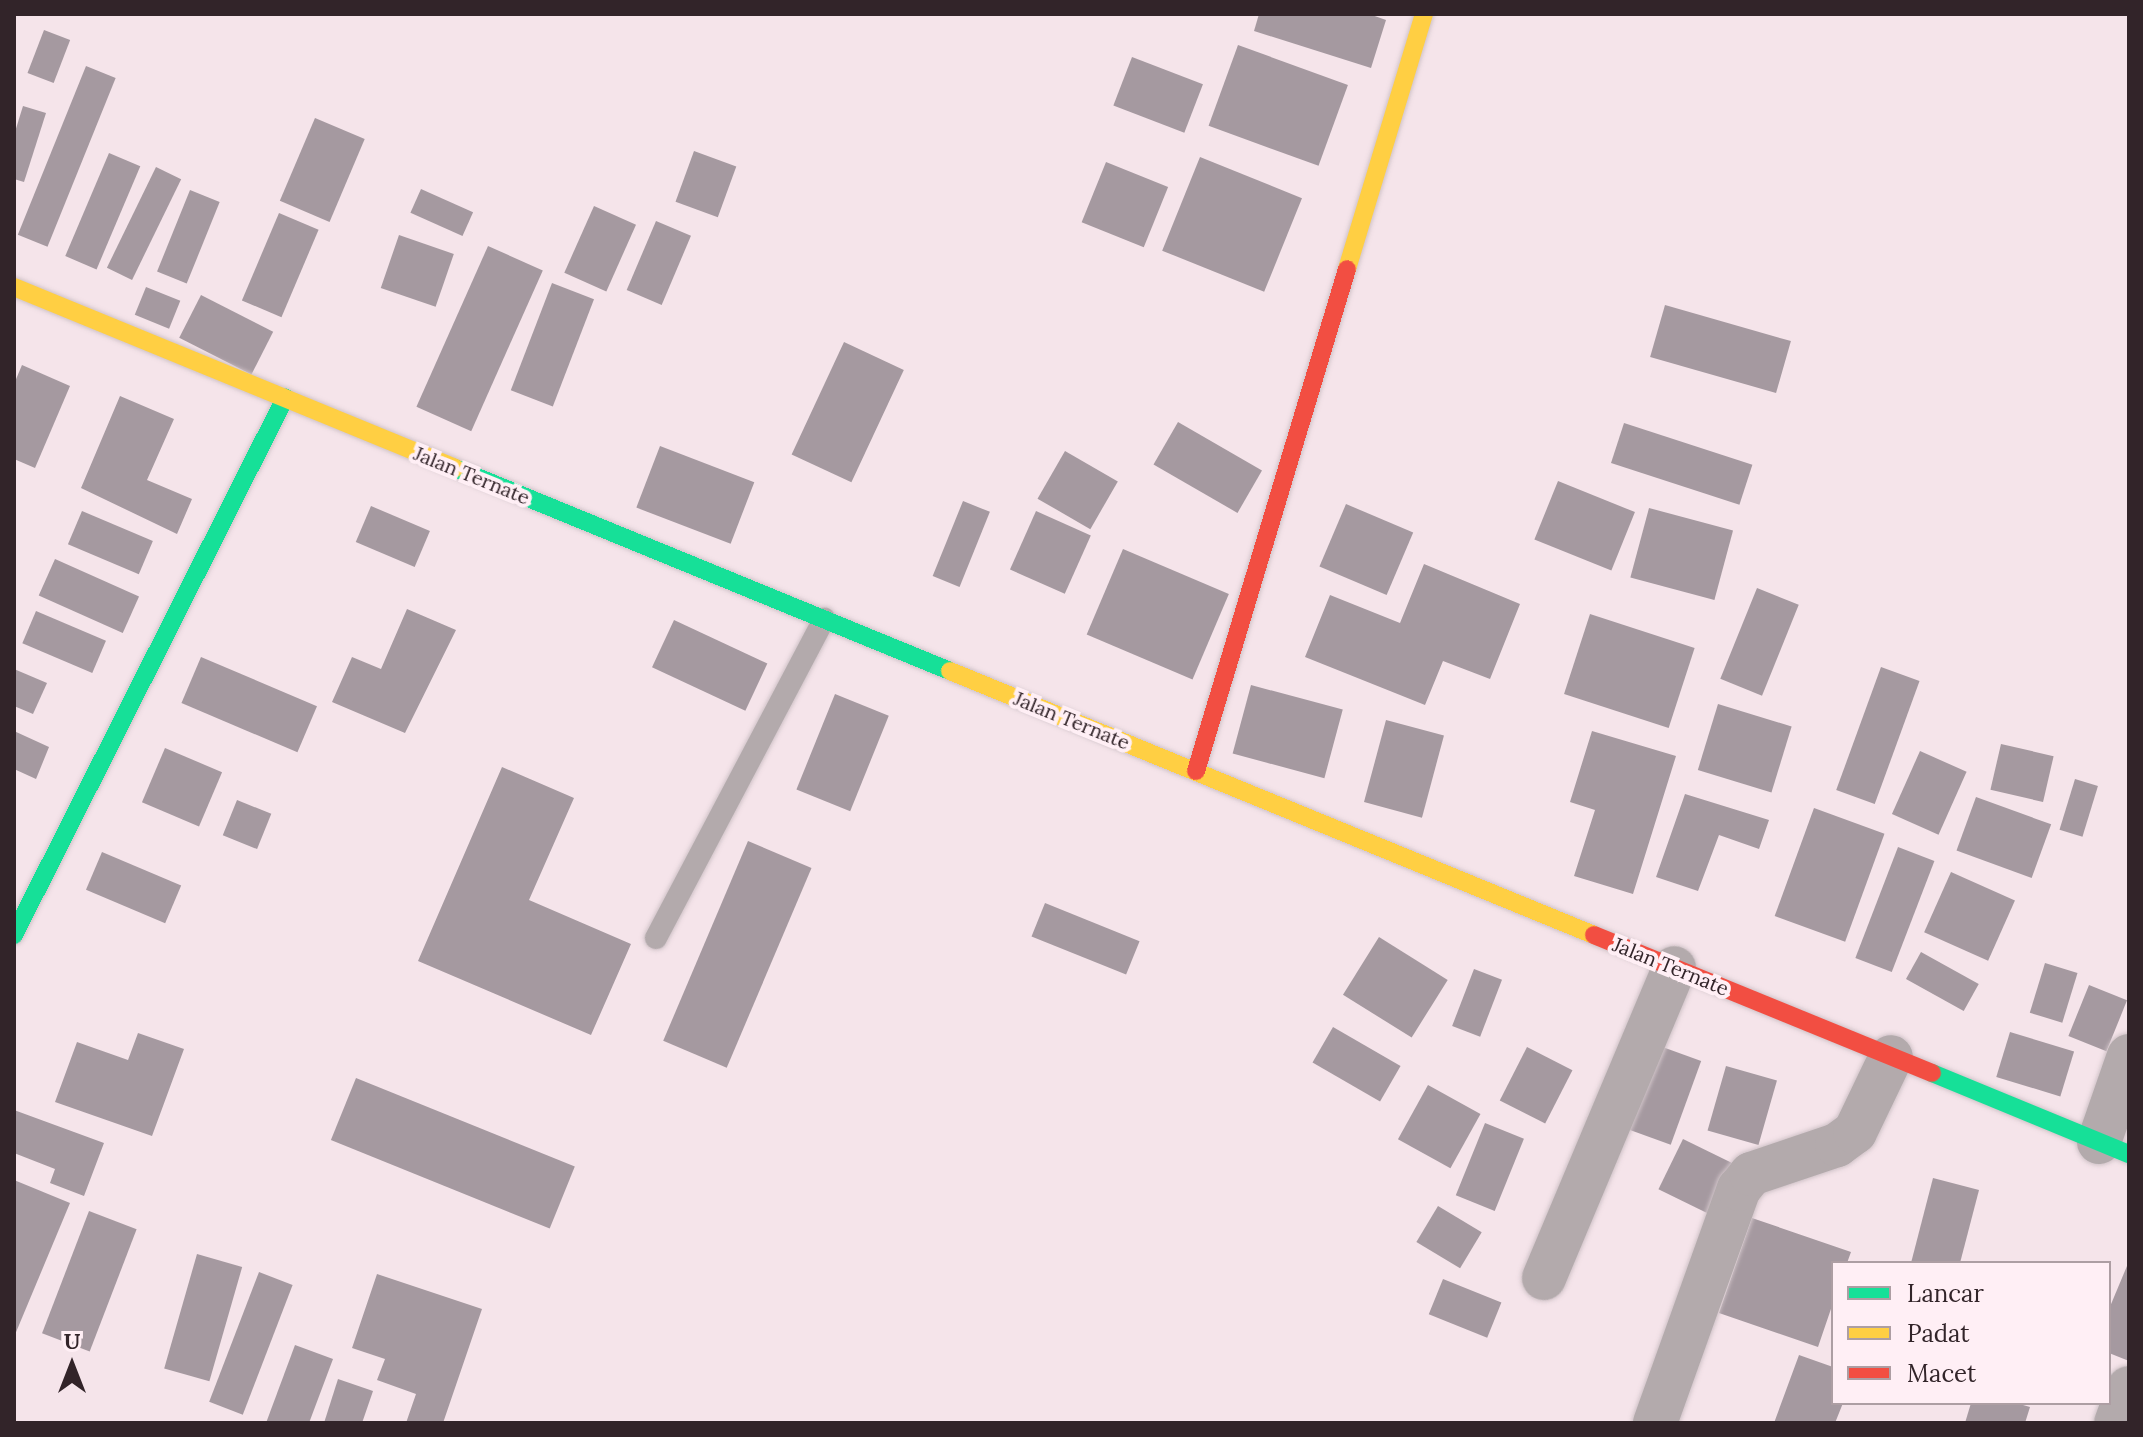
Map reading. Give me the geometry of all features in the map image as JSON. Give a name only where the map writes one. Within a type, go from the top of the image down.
[{"type":"street","points":[[1196,771],[1424,14]]},
{"type":"street","name":"Jalan Ternate","points":[[14,287],[2114,1148]]},
{"type":"street","points":[[14,935],[285,398]]},
{"type":"street","points":[[1544,1278],[1674,968]]},
{"type":"street","points":[[2114,1148],[2129,1056]]},
{"type":"street","points":[[1655,1423],[1739,1189],[1751,1174],[1837,1145],[1855,1132],[1891,1057]]},
{"type":"street","points":[[2116,1423],[2129,1388]]},
{"type":"lane","points":[[656,938],[824,619]]},
{"type":"building","points":[[1259,14],[1369,14],[1386,20],[1371,68],[1254,31]]},
{"type":"building","points":[[44,30],[70,40],[54,83],[28,73]]},
{"type":"building","points":[[1238,45],[1348,85],[1319,166],[1209,126]]},
{"type":"building","points":[[1132,57],[1203,84],[1184,133],[1113,106]]},
{"type":"building","points":[[86,66],[116,78],[47,247],[18,235]]},
{"type":"building","points":[[23,106],[46,113],[24,182],[14,179],[14,135]]},
{"type":"building","points":[[315,118],[365,139],[330,222],[280,201]]},
{"type":"building","points":[[694,151],[736,166],[718,217],[676,202]]},
{"type":"building","points":[[109,153],[140,166],[97,269],[65,256]]},
{"type":"building","points":[[1200,157],[1302,198],[1264,292],[1162,251]]},
{"type":"building","points":[[1106,162],[1168,187],[1144,247],[1082,222]]},
{"type":"building","points":[[156,167],[181,179],[132,280],[107,268]]},
{"type":"building","points":[[421,189],[473,212],[462,236],[410,213]]},
{"type":"building","points":[[190,190],[220,202],[187,284],[157,272]]},
{"type":"building","points":[[594,206],[636,225],[606,291],[564,273]]},
{"type":"building","points":[[279,213],[319,230],[281,317],[242,300]]},
{"type":"building","points":[[656,221],[691,236],[662,305],[627,290]]},
{"type":"building","points":[[399,235],[454,254],[436,307],[381,288]]},
{"type":"building","points":[[488,246],[543,270],[471,431],[416,407]]},
{"type":"building","points":[[552,283],[594,299],[553,406],[511,390]]},
{"type":"building","points":[[146,287],[180,301],[169,329],[135,315]]},
{"type":"building","points":[[201,295],[273,332],[251,375],[179,338]]},
{"type":"building","points":[[1665,305],[1791,341],[1776,393],[1650,357]]},
{"type":"building","points":[[844,342],[904,370],[851,482],[792,454]]},
{"type":"building","points":[[22,365],[70,386],[35,468],[14,459],[14,384]]},
{"type":"building","points":[[120,396],[174,419],[147,480],[192,499],[177,534],[81,488]]},
{"type":"building","points":[[1178,422],[1262,470],[1238,513],[1154,464]]},
{"type":"building","points":[[1624,423],[1752,465],[1739,505],[1611,463]]},
{"type":"building","points":[[660,446],[754,482],[731,544],[636,508]]},
{"type":"building","points":[[1065,451],[1118,482],[1090,529],[1038,499]]},
{"type":"building","points":[[1558,481],[1635,512],[1611,571],[1534,539]]},
{"type":"building","points":[[963,501],[990,512],[960,587],[933,576]]},
{"type":"building","points":[[1346,504],[1413,533],[1387,595],[1319,567]]},
{"type":"building","points":[[371,506],[430,531],[415,567],[356,542]]},
{"type":"building","points":[[1649,508],[1733,531],[1714,600],[1630,578]]},
{"type":"building","points":[[82,511],[153,541],[139,574],[68,544]]},
{"type":"building","points":[[1036,511],[1091,535],[1065,594],[1010,569]]},
{"type":"building","points":[[1123,549],[1229,594],[1193,680],[1087,635]]},
{"type":"building","points":[[55,559],[139,596],[123,633],[39,596]]},
{"type":"building","points":[[1424,564],[1520,604],[1490,679],[1443,661],[1425,705],[1305,657],[1330,595],[1400,623]]},
{"type":"building","points":[[1757,588],[1799,605],[1762,696],[1720,679]]},
{"type":"building","points":[[407,609],[456,630],[405,733],[332,702],[352,657],[381,669]]},
{"type":"building","points":[[36,611],[106,641],[92,673],[22,643]]},
{"type":"building","points":[[1590,614],[1695,648],[1669,728],[1564,694]]},
{"type":"building","points":[[674,620],[767,664],[745,711],[652,667]]},
{"type":"building","points":[[201,657],[317,706],[297,752],[181,703]]},
{"type":"building","points":[[1881,667],[1920,681],[1875,804],[1836,790]]},
{"type":"building","points":[[14,669],[47,683],[33,714],[14,706]]},
{"type":"building","points":[[1251,685],[1343,710],[1324,778],[1233,754]]},
{"type":"building","points":[[835,694],[889,716],[850,811],[796,789]]},
{"type":"building","points":[[1718,704],[1792,727],[1771,792],[1698,770]]},
{"type":"building","points":[[1386,720],[1444,736],[1422,818],[1364,802]]},
{"type":"building","points":[[14,731],[49,747],[36,779],[14,769]]},
{"type":"building","points":[[1592,731],[1676,756],[1633,894],[1574,876],[1595,810],[1570,802]]},
{"type":"building","points":[[2001,744],[2054,756],[2043,802],[1990,790]]},
{"type":"building","points":[[165,748],[222,772],[199,827],[142,802]]},
{"type":"building","points":[[1920,751],[1967,772],[1939,835],[1892,814]]},
{"type":"building","points":[[502,767],[574,798],[529,900],[631,944],[591,1035],[418,961]]},
{"type":"building","points":[[2075,779],[2098,786],[2082,837],[2060,830]]},
{"type":"building","points":[[1685,794],[1769,820],[1759,849],[1719,835],[1698,891],[1656,877]]},
{"type":"building","points":[[1976,797],[2051,824],[2032,878],[1957,851]]},
{"type":"building","points":[[237,800],[271,814],[257,849],[223,835]]},
{"type":"building","points":[[1814,808],[1884,834],[1845,942],[1775,916]]},
{"type":"building","points":[[748,841],[812,868],[727,1068],[663,1041]]},
{"type":"building","points":[[1898,847],[1934,861],[1892,972],[1855,958]]},
{"type":"building","points":[[102,852],[181,886],[165,923],[86,890]]},
{"type":"building","points":[[1951,872],[2015,900],[1988,961],[1924,932]]},
{"type":"building","points":[[1045,903],[1140,941],[1126,975],[1032,936]]},
{"type":"building","points":[[1379,937],[1448,980],[1412,1038],[1343,995]]},
{"type":"building","points":[[1921,952],[1979,984],[1964,1011],[1906,979]]},
{"type":"building","points":[[2045,963],[2078,973],[2062,1023],[2030,1013]]},
{"type":"building","points":[[1474,969],[1502,980],[1480,1037],[1452,1026]]},
{"type":"building","points":[[2089,985],[2127,1000],[2106,1051],[2068,1036]]},
{"type":"building","points":[[1333,1027],[1401,1066],[1380,1102],[1312,1063]]},
{"type":"building","points":[[2010,1032],[2074,1052],[2060,1097],[1996,1077]]},
{"type":"building","points":[[138,1033],[184,1049],[152,1136],[55,1102],[77,1042],[128,1060]]},
{"type":"building","points":[[1657,1045],[1701,1061],[1671,1145],[1627,1129]]},
{"type":"building","points":[[1527,1047],[1572,1070],[1545,1124],[1500,1100]]},
{"type":"building","points":[[1726,1066],[1777,1081],[1758,1145],[1708,1130]]},
{"type":"building","points":[[356,1078],[575,1166],[550,1229],[331,1140]]},
{"type":"building","points":[[1428,1085],[1480,1114],[1450,1168],[1398,1139]]},
{"type":"building","points":[[14,1110],[104,1143],[84,1196],[50,1183],[55,1169],[14,1153]]},
{"type":"building","points":[[1485,1123],[1524,1139],[1495,1211],[1456,1195]]},
{"type":"building","points":[[1683,1139],[1735,1164],[1711,1215],[1658,1189]]},
{"type":"building","points":[[1933,1178],[1979,1190],[1961,1261],[1912,1261]]},
{"type":"building","points":[[14,1180],[70,1203],[14,1337]]},
{"type":"building","points":[[1438,1206],[1482,1232],[1460,1268],[1416,1242]]},
{"type":"building","points":[[89,1211],[137,1229],[90,1352],[42,1333]]},
{"type":"building","points":[[1752,1218],[1851,1252],[1848,1261],[1831,1261],[1831,1309],[1818,1347],[1719,1313]]},
{"type":"building","points":[[197,1254],[242,1267],[209,1381],[164,1368]]},
{"type":"building","points":[[2127,1266],[2129,1361],[2111,1354],[2111,1304]]},
{"type":"building","points":[[259,1272],[293,1285],[243,1415],[209,1402]]},
{"type":"building","points":[[377,1274],[482,1309],[443,1423],[406,1423],[416,1394],[377,1380],[385,1359],[352,1348]]},
{"type":"building","points":[[1443,1279],[1501,1303],[1487,1338],[1429,1314]]},
{"type":"building","points":[[295,1345],[333,1359],[309,1423],[266,1423]]},
{"type":"building","points":[[1799,1355],[1831,1366],[1831,1405],[1842,1405],[1835,1423],[1774,1423]]},
{"type":"building","points":[[338,1379],[373,1391],[362,1423],[324,1423]]},
{"type":"building","points":[[1970,1405],[2030,1407],[2025,1423],[1965,1423]]},
{"type":"traffic: fast","points":[[14,935],[285,398]]},
{"type":"traffic: fast","points":[[455,468],[950,671]]},
{"type":"traffic: fast","points":[[1932,1073],[2129,1154]]},
{"type":"traffic: slow","points":[[1347,269],[1424,14]]},
{"type":"traffic: slow","points":[[14,287],[455,468]]},
{"type":"traffic: slow","points":[[950,671],[1594,935]]},
{"type":"traffic: jam","points":[[1196,771],[1347,269]]},
{"type":"traffic: jam","points":[[1594,935],[1932,1073]]}]
